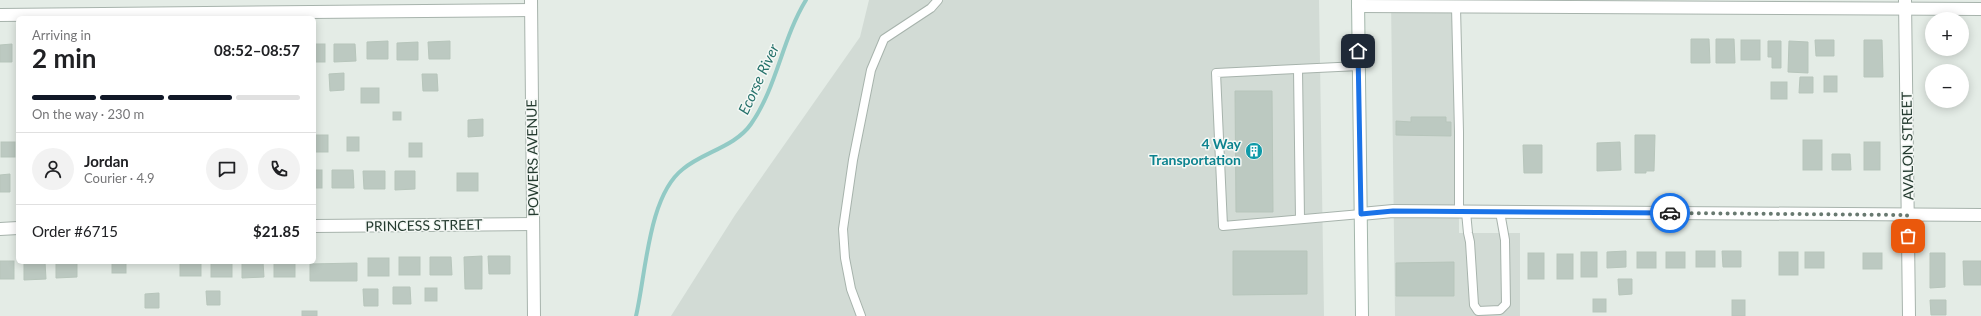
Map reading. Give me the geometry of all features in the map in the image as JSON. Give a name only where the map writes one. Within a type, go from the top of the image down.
[{"type":"street","points":[[1362,316],[1358,3],[1456,7],[1905,4],[1981,9]]},
{"type":"street","name":"AVALON STREET","points":[[1905,4],[1909,316]]},
{"type":"street","points":[[0,15],[531,5]]},
{"type":"street","name":"POWERS AVENUE","points":[[531,5],[534,316]]},
{"type":"street","points":[[1361,214],[1393,211],[1981,215]]},
{"type":"street","name":"PRINCESS STREET","points":[[316,226],[533,224]]},
{"type":"street","points":[[0,229],[16,228]]},
{"type":"lane","points":[[861,316],[851,289],[846,266],[843,229],[853,160],[871,70],[884,39],[931,8],[938,0]]},
{"type":"lane","points":[[1456,7],[1462,212],[1470,242],[1474,305],[1478,311],[1500,310],[1506,304],[1505,240],[1500,212]]},
{"type":"lane","points":[[1359,66],[1216,73],[1223,226],[1361,214]]},
{"type":"lane","points":[[1298,69],[1300,220]]},
{"type":"shaded area","points":[[869,0],[1319,0],[1324,316],[671,316],[735,215],[860,37]]},
{"type":"shaded area","points":[[1391,0],[1458,0],[1459,233],[1520,233],[1520,316],[1395,316]]},
{"type":"building","points":[[1691,39],[1709,39],[1710,63],[1691,63]]},
{"type":"building","points":[[1716,39],[1734,39],[1735,63],[1716,63]]},
{"type":"building","points":[[1741,40],[1760,40],[1760,60],[1741,60]]},
{"type":"building","points":[[1815,40],[1834,40],[1834,56],[1816,56]]},
{"type":"building","points":[[1864,40],[1882,40],[1883,77],[1864,77]]},
{"type":"building","points":[[388,41],[388,59],[367,59],[367,42]]},
{"type":"building","points":[[450,41],[450,59],[429,59],[428,42]]},
{"type":"building","points":[[1768,41],[1781,41],[1781,68],[1772,68],[1772,57],[1768,57]]},
{"type":"building","points":[[1789,41],[1808,42],[1808,73],[1788,72]]},
{"type":"building","points":[[418,42],[418,60],[397,60],[397,43]]},
{"type":"building","points":[[12,44],[12,62],[0,62],[0,45]]},
{"type":"building","points":[[316,44],[325,44],[325,62],[316,62]]},
{"type":"building","points":[[334,44],[355,44],[356,61],[334,62]]},
{"type":"building","points":[[344,73],[344,90],[330,91],[329,74]]},
{"type":"building","points":[[422,74],[437,74],[438,91],[423,91]]},
{"type":"building","points":[[1824,76],[1837,76],[1837,92],[1824,92]]},
{"type":"building","points":[[1800,77],[1813,77],[1813,93],[1799,93]]},
{"type":"building","points":[[1771,82],[1787,82],[1787,99],[1771,99]]},
{"type":"building","points":[[361,88],[379,88],[379,103],[361,103]]},
{"type":"building","name":"4 Way Transportation","points":[[1235,91],[1272,91],[1273,212],[1236,212]]},
{"type":"building","points":[[393,112],[401,112],[401,120],[393,120]]},
{"type":"building","points":[[1411,117],[1446,117],[1446,122],[1451,122],[1451,136],[1396,135],[1396,121],[1411,122]]},
{"type":"building","points":[[483,119],[483,136],[468,137],[468,120]]},
{"type":"building","points":[[316,135],[328,135],[328,152],[316,152]]},
{"type":"building","points":[[1635,135],[1655,135],[1654,171],[1635,173]]},
{"type":"building","points":[[347,137],[359,137],[359,151],[347,151]]},
{"type":"building","points":[[1803,140],[1822,140],[1822,170],[1803,170]]},
{"type":"building","points":[[1,142],[15,142],[15,157],[1,157]]},
{"type":"building","points":[[1620,142],[1621,170],[1597,171],[1597,143]]},
{"type":"building","points":[[1864,142],[1880,142],[1880,170],[1864,170]]},
{"type":"building","points":[[409,143],[422,143],[422,157],[409,157]]},
{"type":"building","points":[[1523,145],[1542,145],[1542,173],[1524,173]]},
{"type":"building","points":[[1832,154],[1850,154],[1851,170],[1832,170]]},
{"type":"building","points":[[316,170],[322,170],[322,188],[316,188]]},
{"type":"building","points":[[332,170],[353,170],[354,188],[332,188]]},
{"type":"building","points":[[363,171],[385,171],[385,189],[364,189]]},
{"type":"building","points":[[395,171],[415,171],[415,189],[395,190]]},
{"type":"building","points":[[457,173],[478,173],[478,191],[457,191]]},
{"type":"building","points":[[10,174],[10,192],[0,192],[0,175]]},
{"type":"building","points":[[1233,251],[1307,251],[1307,294],[1233,295]]},
{"type":"building","points":[[1626,251],[1626,267],[1607,268],[1607,252]]},
{"type":"building","points":[[1696,251],[1715,251],[1715,267],[1696,267]]},
{"type":"building","points":[[1722,251],[1741,251],[1741,267],[1723,267]]},
{"type":"building","points":[[1581,252],[1597,252],[1597,277],[1581,277]]},
{"type":"building","points":[[1637,252],[1656,252],[1656,268],[1637,268]]},
{"type":"building","points":[[1666,252],[1685,252],[1685,268],[1666,268]]},
{"type":"building","points":[[1779,252],[1798,252],[1798,275],[1779,275]]},
{"type":"building","points":[[1805,252],[1824,252],[1824,268],[1805,268]]},
{"type":"building","points":[[1528,253],[1544,253],[1544,279],[1528,279]]},
{"type":"building","points":[[1863,253],[1882,253],[1882,269],[1863,269]]},
{"type":"building","points":[[1930,253],[1945,253],[1945,287],[1930,288]]},
{"type":"building","points":[[1557,254],[1573,254],[1573,279],[1557,279]]},
{"type":"building","points":[[482,256],[482,289],[465,289],[464,257]]},
{"type":"building","points":[[488,256],[510,256],[510,274],[489,274]]},
{"type":"building","points":[[399,257],[420,257],[420,275],[399,275]]},
{"type":"building","points":[[430,257],[451,257],[452,275],[430,275]]},
{"type":"building","points":[[368,258],[389,258],[389,276],[368,276]]},
{"type":"building","points":[[0,261],[14,261],[14,279],[0,279]]},
{"type":"building","points":[[1963,261],[1981,261],[1981,285],[1964,285]]},
{"type":"building","points":[[1454,262],[1454,296],[1396,296],[1396,263]]},
{"type":"building","points":[[357,263],[357,281],[310,281],[310,264]]},
{"type":"building","points":[[24,264],[45,264],[46,279],[24,280]]},
{"type":"building","points":[[56,264],[77,264],[77,277],[56,278]]},
{"type":"building","points":[[112,264],[126,264],[126,273],[112,273]]},
{"type":"building","points":[[180,264],[201,264],[201,276],[180,276]]},
{"type":"building","points":[[211,264],[232,264],[232,277],[211,277]]},
{"type":"building","points":[[242,264],[263,264],[264,277],[242,278]]},
{"type":"building","points":[[274,264],[295,264],[295,277],[274,277]]},
{"type":"building","points":[[1618,279],[1632,279],[1632,294],[1619,295]]},
{"type":"building","points":[[393,287],[410,287],[411,304],[393,304]]},
{"type":"building","points":[[425,288],[437,288],[437,301],[425,301]]},
{"type":"building","points":[[363,289],[378,289],[378,306],[364,306]]},
{"type":"building","points":[[206,291],[220,291],[220,305],[207,305]]},
{"type":"building","points":[[159,293],[159,308],[145,308],[145,294]]},
{"type":"building","points":[[1593,299],[1606,299],[1606,312],[1593,312]]},
{"type":"building","points":[[1732,300],[1745,300],[1745,316],[1732,316]]},
{"type":"building","points":[[1930,300],[1946,300],[1946,315],[1931,315]]},
{"type":"building","points":[[302,311],[317,311],[317,316],[302,316]]},
{"type":"waterway","name":"Ecorse River","points":[[636,316],[650,237],[655,216],[662,197],[671,181],[683,169],[691,163],[728,144],[744,132],[751,124],[760,110],[774,79],[791,31],[806,0]]},
{"type":"way so far","points":[[1670,213],[1907,215],[1908,236]]},
{"type":"place","name":"4 Way Transportation","points":[[1254,151]]},
{"type":"route","points":[[1358,51],[1361,214],[1393,211],[1670,213]]}]
